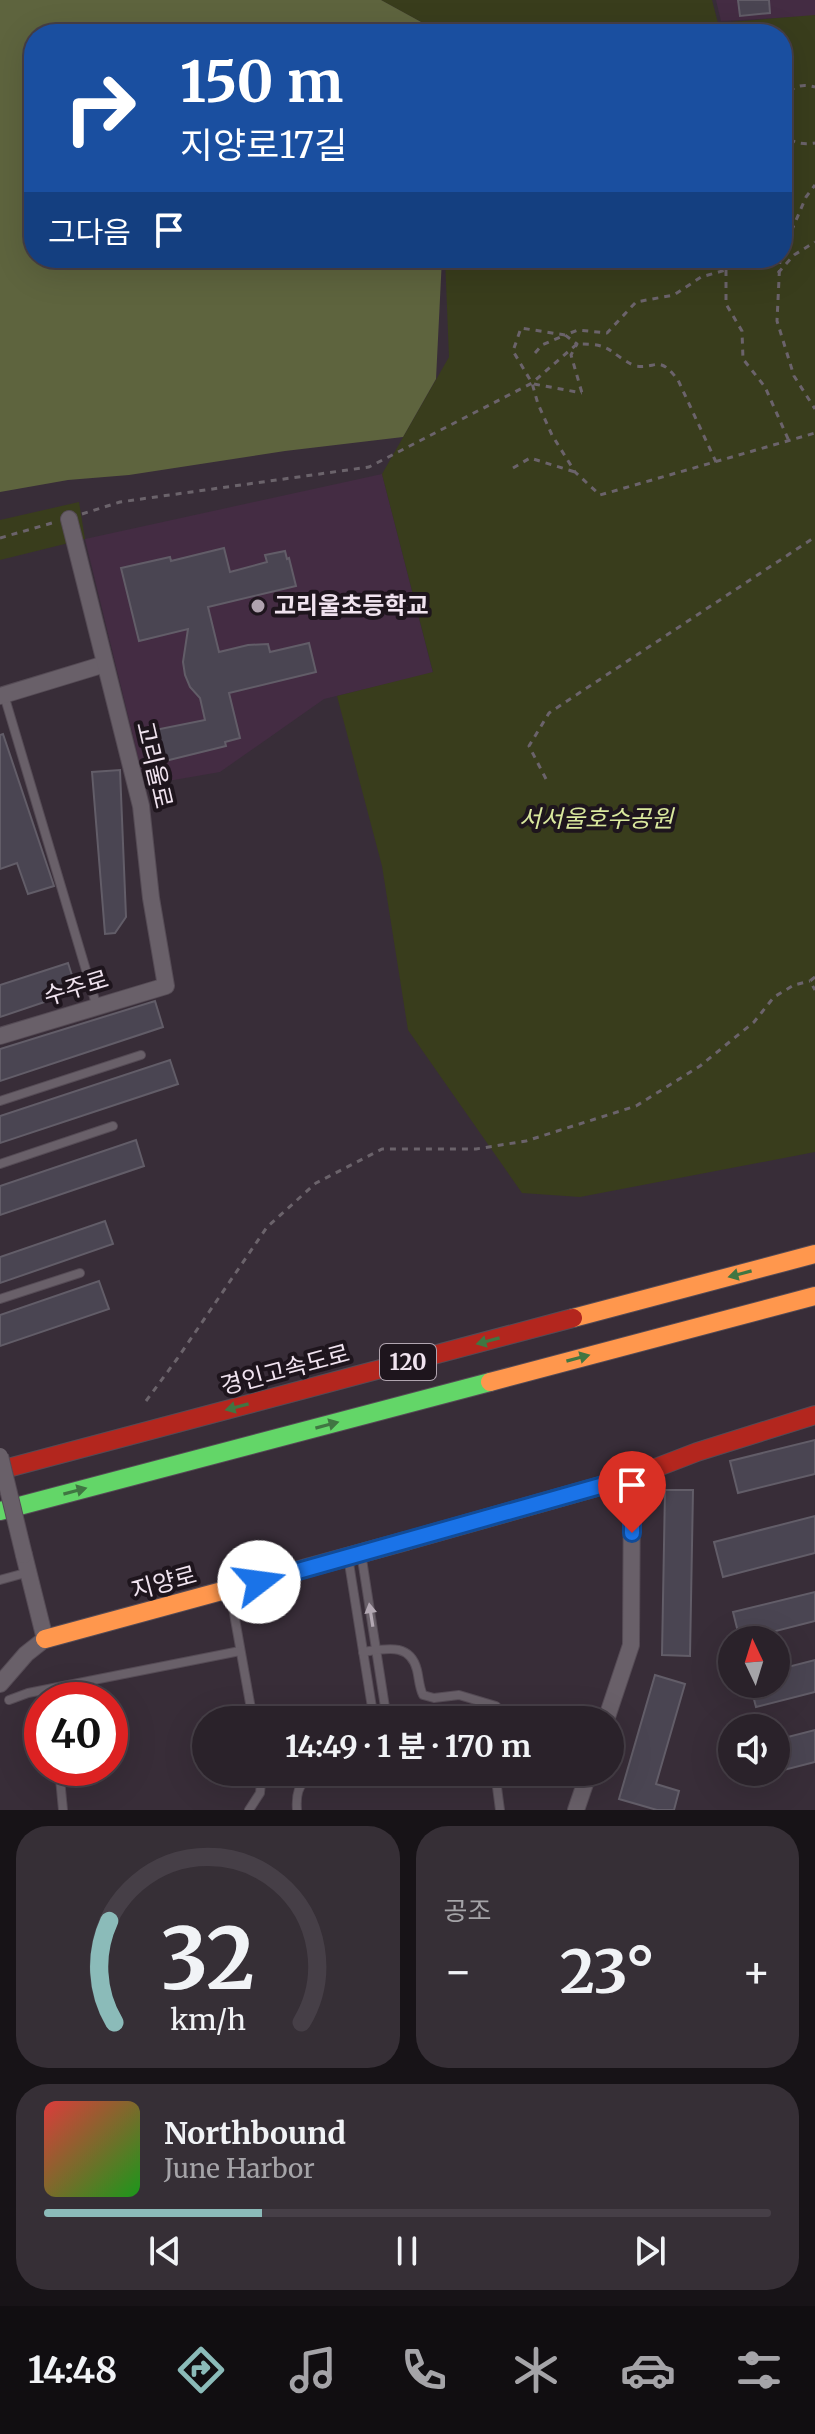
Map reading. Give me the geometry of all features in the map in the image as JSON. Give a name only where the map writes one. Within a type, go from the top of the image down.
[{"type":"main road","name":"경인고속도로","points":[[0,1470],[815,1254]]},
{"type":"main road","name":"120","points":[[0,1511],[815,1296]]},
{"type":"main road","name":"지양로","points":[[45,1639],[355,1556],[632,1477],[697,1452],[815,1415]]},
{"type":"street","name":"고리울로","points":[[69,519],[141,806],[151,898],[166,986]]},
{"type":"street","points":[[2,696],[105,664]]},
{"type":"street","name":"수주로","points":[[0,1036],[166,986]]},
{"type":"street","points":[[0,1456],[45,1639]]},
{"type":"street","points":[[611,1706],[631,1645],[632,1477]]},
{"type":"street","name":"지양로","points":[[0,1684],[26,1654],[45,1639]]},
{"type":"street","points":[[576,1810],[584,1786]]},
{"type":"lane","points":[[2,696],[97,1007]]},
{"type":"lane","points":[[0,1101],[141,1055]]},
{"type":"lane","points":[[0,1164],[113,1126]]},
{"type":"lane","points":[[0,1299],[80,1273]]},
{"type":"lane","points":[[355,1556],[385,1706]]},
{"type":"lane","points":[[355,1556],[363,1652],[372,1706]]},
{"type":"lane","points":[[0,1580],[29,1572]]},
{"type":"lane","points":[[230,1590],[250,1706]]},
{"type":"lane","points":[[363,1652],[394,1648],[404,1650],[416,1665],[423,1695],[434,1698],[459,1695],[496,1706]]},
{"type":"lane","points":[[9,1700],[240,1651]]},
{"type":"lane","points":[[61,1786],[63,1810]]},
{"type":"lane","points":[[249,1810],[260,1793],[261,1786]]},
{"type":"lane","points":[[297,1810],[299,1786]]},
{"type":"lane","points":[[497,1786],[500,1810]]},
{"type":"path","points":[[792,89],[803,84],[815,87]]},
{"type":"path","points":[[792,141],[815,143]]},
{"type":"path","points":[[793,227],[806,197],[815,185]]},
{"type":"path","points":[[792,257],[815,242]]},
{"type":"path","points":[[535,353],[542,345],[578,330],[607,333],[636,302],[674,295],[701,277],[729,268]]},
{"type":"path","points":[[779,268],[777,321],[794,376],[815,409]]},
{"type":"path","points":[[778,273],[782,268]]},
{"type":"path","points":[[726,270],[726,304],[742,331],[743,359],[765,387],[789,441]]},
{"type":"path","points":[[577,344],[565,335],[521,328],[513,351],[532,383],[552,435],[575,472],[600,495],[815,433]]},
{"type":"path","points":[[0,538],[120,502],[369,467],[532,383],[577,344],[594,343],[612,349],[635,366],[658,364],[670,370],[678,380],[716,462]]},
{"type":"path","points":[[532,383],[582,393],[571,355],[577,344]]},
{"type":"path","points":[[513,468],[530,458],[575,472]]},
{"type":"path","points":[[546,779],[529,746],[549,713],[815,537]]},
{"type":"path","points":[[146,1401],[267,1227],[316,1183],[382,1149],[476,1149],[526,1141],[636,1106],[700,1066],[754,1022],[774,997],[815,977]]},
{"type":"path","points":[[810,981],[815,990]]},
{"type":"shaded area","points":[[716,0],[815,0],[815,16],[721,21]]},
{"type":"shaded area","name":"고리울초등학교","points":[[382,474],[433,673],[324,699],[220,772],[145,785],[85,539]]},
{"type":"green space","points":[[0,0],[381,0],[425,24],[24,24],[24,268],[442,268],[436,379],[403,437],[129,475],[68,480],[0,492]]},
{"type":"green space","name":"서서울호수공원","points":[[381,0],[712,0],[718,23],[815,15],[815,1152],[580,1197],[522,1193],[408,1030],[382,866],[337,696],[433,672],[382,474],[449,357],[445,268],[792,268],[792,24],[425,24]]},
{"type":"green space","points":[[79,502],[85,539],[0,560],[0,520]]},
{"type":"building","points":[[738,0],[769,0],[770,13],[740,16]]},
{"type":"building","points":[[224,548],[230,572],[267,562],[265,555],[285,551],[296,586],[208,607],[219,652],[268,644],[270,652],[309,643],[316,672],[229,693],[240,738],[225,742],[226,746],[153,764],[145,732],[205,720],[200,698],[185,675],[183,662],[188,629],[139,641],[121,568],[170,557],[171,561]]},
{"type":"building","points":[[3,734],[54,886],[28,894],[17,863],[0,869],[0,735]]},
{"type":"building","points":[[120,770],[126,917],[115,933],[105,934],[92,772]]},
{"type":"building","points":[[68,963],[77,991],[0,1017],[0,985]]},
{"type":"building","points":[[155,1001],[163,1027],[0,1081],[0,1049]]},
{"type":"building","points":[[170,1060],[178,1084],[0,1143],[0,1116]]},
{"type":"building","points":[[136,1140],[144,1166],[0,1215],[0,1186]]},
{"type":"building","points":[[105,1221],[113,1244],[0,1283],[0,1257]]},
{"type":"building","points":[[99,1281],[109,1309],[0,1346],[0,1315]]},
{"type":"building","points":[[815,1440],[815,1474],[738,1493],[730,1461]]},
{"type":"building","points":[[665,1490],[693,1490],[690,1656],[662,1655]]},
{"type":"building","points":[[815,1516],[815,1553],[723,1577],[714,1542]]},
{"type":"building","points":[[815,1592],[815,1621],[790,1627],[736,1626],[733,1612]]},
{"type":"building","points":[[815,1660],[815,1692],[756,1707],[754,1698],[790,1698],[790,1666]]},
{"type":"building","points":[[655,1675],[685,1684],[656,1784],[679,1791],[674,1810],[657,1810],[619,1799]]},
{"type":"building","points":[[815,1730],[815,1762],[790,1768],[790,1736]]},
{"type":"traffic: fast","points":[[0,1511],[490,1382]]},
{"type":"traffic: slow","points":[[573,1318],[815,1254]]},
{"type":"traffic: slow","points":[[490,1382],[815,1296]]},
{"type":"traffic: slow","points":[[45,1639],[406,1541]]},
{"type":"traffic: jam","points":[[0,1470],[573,1318]]},
{"type":"traffic: jam","points":[[406,1541],[632,1477],[697,1452],[815,1415]]},
{"type":"place","name":"고리울초등학교","points":[[258,606]]},
{"type":"route","points":[[259,1582],[632,1477],[632,1533]]}]
